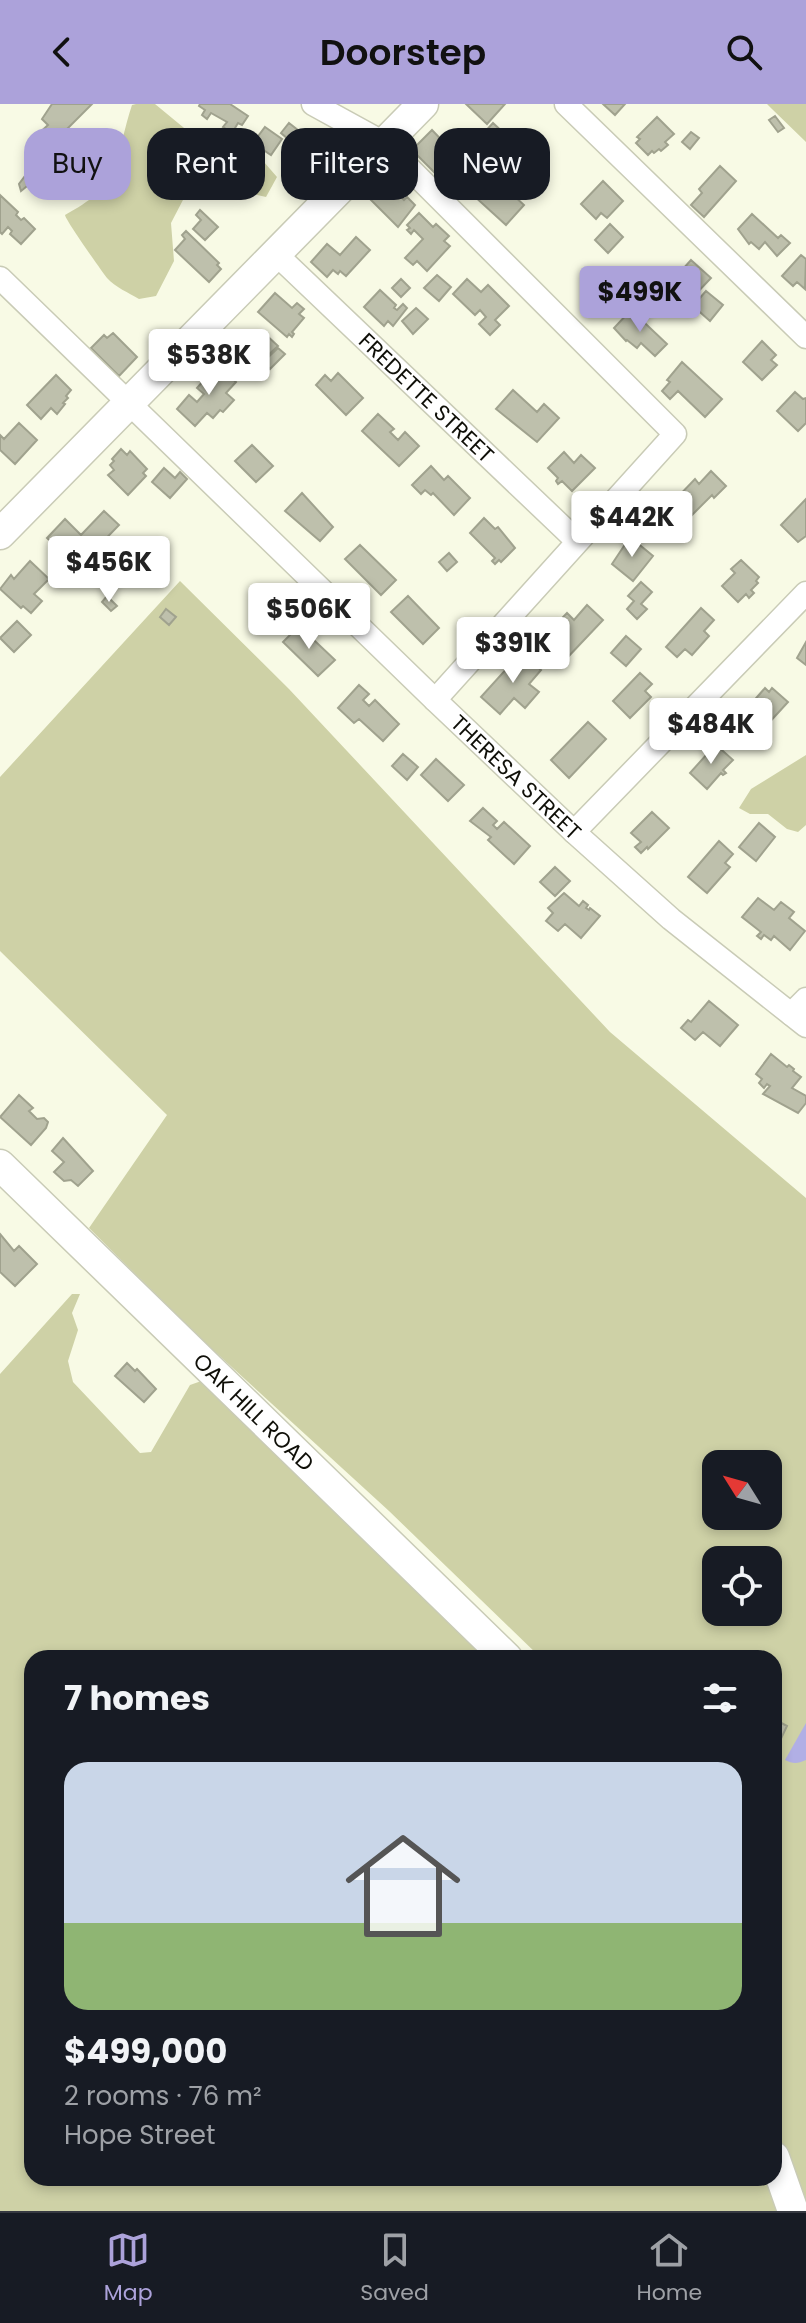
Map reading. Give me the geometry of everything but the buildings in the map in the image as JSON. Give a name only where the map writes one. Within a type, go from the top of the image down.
[{"type":"street","points":[[313,104],[357,128]]},
{"type":"street","points":[[399,128],[423,104]]},
{"type":"street","points":[[566,104],[806,337]]},
{"type":"street","points":[[418,177],[675,434],[435,700]]},
{"type":"street","points":[[0,534],[329,200]]},
{"type":"street","name":"FREDETTE STREET","points":[[276,254],[577,541]]},
{"type":"street","name":"THERESA STREET","points":[[0,278],[574,832],[671,919],[801,1013]]},
{"type":"street","points":[[574,832],[806,593]]},
{"type":"street","name":"OAK HILL ROAD","points":[[0,1165],[499,1650]]},
{"type":"street","points":[[782,2180],[793,2211]]},
{"type":"green space","points":[[155,104],[184,128],[147,128],[147,200],[183,200],[171,223],[174,261],[156,296],[139,299],[107,278],[65,215],[88,200],[131,200],[131,128],[126,128],[132,105]]},
{"type":"green space","points":[[767,104],[806,104],[806,142],[772,109]]},
{"type":"green space","points":[[265,163],[277,177],[265,197]]},
{"type":"green space","points":[[180,581],[289,689],[610,1032],[806,1198],[806,2211],[0,2211],[0,1374],[72,1294],[80,1294],[72,1313],[78,1330],[68,1361],[73,1382],[140,1453],[151,1452],[190,1385],[207,1379],[478,1650],[24,1650],[24,2186],[782,2186],[782,1650],[533,1650],[389,1511],[200,1338],[89,1228],[167,1115],[0,951],[0,777]]},
{"type":"green space","points":[[806,755],[806,825],[798,832],[787,829],[768,814],[750,814],[739,808],[751,789]]},
{"type":"water","points":[[806,1723],[806,1760],[795,1763],[785,1760]]}]
